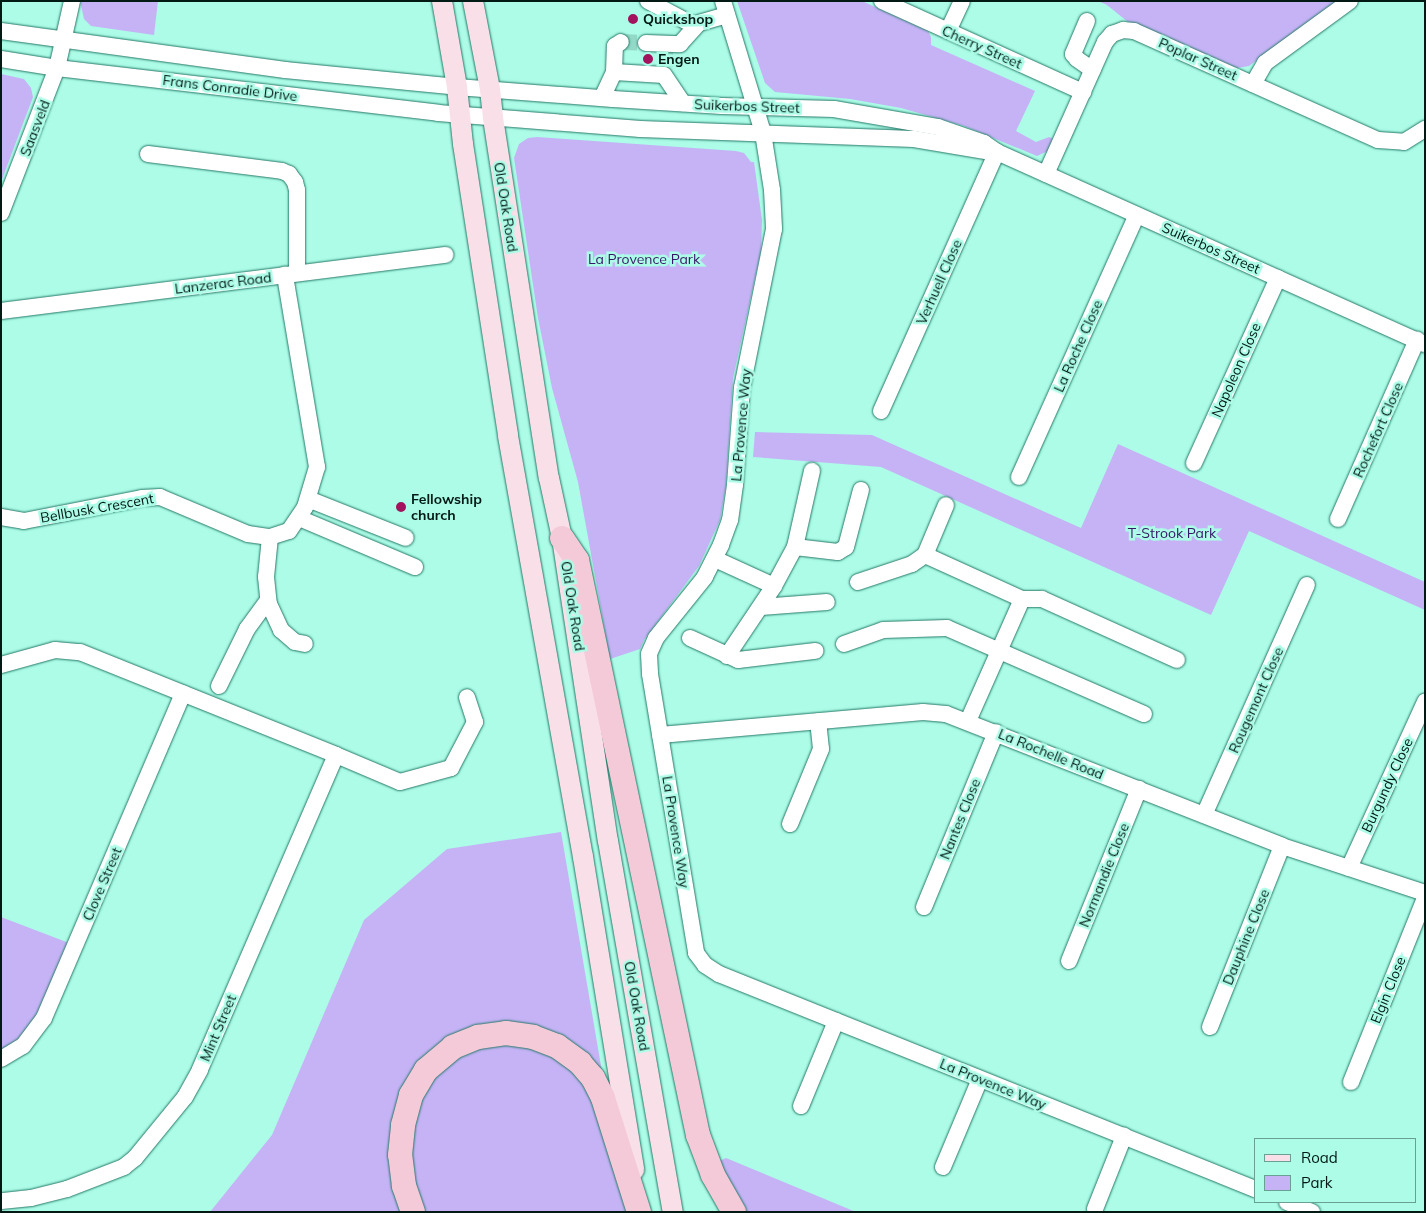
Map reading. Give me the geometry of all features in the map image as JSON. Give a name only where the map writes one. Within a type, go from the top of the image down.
[{"type":"highway","points":[[562,538],[577,560],[611,732],[698,1135],[715,1180],[734,1212]]},
{"type":"highway","points":[[413,1212],[404,1186],[400,1155],[403,1126],[412,1095],[426,1070],[453,1047],[478,1037],[506,1033],[533,1037],[557,1046],[580,1063],[593,1078],[602,1098],[640,1212]]},
{"type":"main road","points":[[442,1],[457,87],[459,115],[508,436],[582,857],[640,1212]]},
{"type":"main road","name":"Old Oak Road","points":[[473,1],[490,89],[492,118],[549,478],[562,538],[608,841],[672,1212]]},
{"type":"street","name":"Saasveld","points":[[1,213],[57,68],[65,41],[72,1]]},
{"type":"street","points":[[648,1],[695,26]]},
{"type":"street","name":"Cherry Street","points":[[882,1],[1082,92]]},
{"type":"street","points":[[948,32],[962,1]]},
{"type":"street","points":[[1253,84],[1265,63],[1350,1]]},
{"type":"street","points":[[614,72],[665,59],[684,41],[695,26],[725,8]]},
{"type":"street","name":"La Provence Way","points":[[725,8],[763,132],[773,202],[774,235],[742,387],[733,508],[726,534],[715,559],[698,587],[650,648],[648,660],[691,931],[699,958],[719,974],[1254,1189]]},
{"type":"street","points":[[1087,21],[1073,54],[1093,70]]},
{"type":"street","name":"Poplar Street","points":[[1046,174],[1109,36],[1120,30],[1130,30],[1385,142],[1404,142],[1425,129]]},
{"type":"street","name":"Frans Conradie Drive","points":[[1,31],[285,70],[490,89]]},
{"type":"street","points":[[602,98],[614,72],[615,45],[621,42]]},
{"type":"street","points":[[646,43],[665,59],[683,103]]},
{"type":"street","name":"Frans Conradie Drive","points":[[1,59],[57,68],[492,118]]},
{"type":"street","name":"Suikerbos Street","points":[[490,89],[683,103],[834,110],[903,120],[961,134],[984,143],[997,152],[1421,342]]},
{"type":"street","name":"Suikerbos Street","points":[[492,118],[640,129],[763,132],[914,140],[981,152],[997,152]]},
{"type":"street","name":"Verhuell Close","points":[[881,411],[997,152]]},
{"type":"street","points":[[148,154],[282,171],[289,174],[295,182],[297,190],[291,274],[317,456],[316,474],[308,499],[299,518],[288,531],[270,537],[266,577],[268,600],[281,630],[295,642],[305,644]]},
{"type":"street","name":"La Roche Close","points":[[1019,477],[1138,215]]},
{"type":"street","name":"Lanzerac Road","points":[[1,310],[445,255]]},
{"type":"street","name":"Napoleon Close","points":[[1194,463],[1278,278]]},
{"type":"street","name":"Rochefort Close","points":[[1338,519],[1421,342]]},
{"type":"street","points":[[727,656],[774,586],[795,548],[812,471]]},
{"type":"street","points":[[795,548],[838,552],[846,547],[861,490]]},
{"type":"street","name":"Bellbusk Crescent","points":[[1,517],[24,520],[142,498],[160,497],[248,534],[270,537]]},
{"type":"street","points":[[308,499],[406,538]]},
{"type":"street","points":[[858,582],[912,564],[925,555],[946,505]]},
{"type":"street","points":[[299,518],[415,567]]},
{"type":"street","points":[[925,555],[1022,599],[1042,599],[1177,660]]},
{"type":"street","points":[[715,559],[774,586]]},
{"type":"street","name":"Rougemont Close","points":[[1204,815],[1307,585]]},
{"type":"street","points":[[968,721],[1022,599]]},
{"type":"street","points":[[219,686],[247,629],[268,600]]},
{"type":"street","points":[[760,607],[827,602]]},
{"type":"street","points":[[844,644],[883,630],[941,627],[1144,714]]},
{"type":"street","points":[[690,638],[727,656],[742,660],[815,651]]},
{"type":"street","points":[[1,665],[55,650],[72,650],[400,782],[451,768],[475,722],[467,698]]},
{"type":"street","name":"Clove Street","points":[[1,1059],[23,1046],[44,1018],[183,694]]},
{"type":"street","name":"Burgundy Close","points":[[1349,868],[1425,702]]},
{"type":"street","name":"La Rochelle Road","points":[[660,735],[924,712],[946,714],[968,721],[1282,846],[1425,893]]},
{"type":"street","points":[[790,824],[821,749],[818,721]]},
{"type":"street","name":"Nantes Close","points":[[924,907],[996,732]]},
{"type":"street","name":"Mint Street","points":[[1,1200],[31,1198],[67,1189],[124,1167],[135,1158],[185,1097],[200,1070],[336,756]]},
{"type":"street","name":"Normandie Close","points":[[1069,961],[1139,789]]},
{"type":"street","name":"Dauphine Close","points":[[1210,1027],[1282,846]]},
{"type":"street","name":"Elgin Close","points":[[1351,1082],[1425,898]]},
{"type":"street","points":[[801,1106],[836,1021]]},
{"type":"street","points":[[943,1167],[980,1079]]},
{"type":"street","points":[[1095,1209],[1124,1136]]},
{"type":"street","points":[[1290,1203],[1312,1212]]},
{"type":"green space","points":[[80,1],[158,1],[154,35],[91,26],[84,19]]},
{"type":"green space","points":[[737,1],[862,1],[928,31],[931,37],[931,45],[1035,91],[1016,131],[1036,142],[1049,137],[1054,139],[1048,151],[1037,156],[964,126],[901,108],[850,99],[775,92],[765,83]]},
{"type":"green space","points":[[1098,1],[1338,1],[1249,66],[1237,68],[1128,22],[1107,5]]},
{"type":"green space","points":[[1,74],[24,79],[31,88],[33,97],[1,182]]},
{"type":"green space","name":"La Provence Park","points":[[537,137],[736,151],[744,153],[751,162],[754,162],[762,220],[761,251],[733,378],[726,485],[720,520],[699,566],[644,640],[640,649],[610,659],[578,482],[552,388],[538,318],[514,158],[519,144],[528,138]]},
{"type":"green space","name":"T-Strook Park","points":[[755,432],[872,435],[1081,528],[1118,444],[1425,582],[1425,610],[1249,531],[1211,615],[881,467],[753,457]]},
{"type":"green space","points":[[561,832],[626,1212],[210,1212],[272,1135],[364,920],[447,849]]},
{"type":"green space","points":[[1,917],[69,943],[40,1010],[19,1039],[1,1050]]},
{"type":"green space","points":[[726,1158],[856,1212],[745,1212],[717,1162]]},
{"type":"tunnel","points":[[621,42],[646,43]]},
{"type":"tunnel","points":[[665,51],[665,67]]},
{"type":"place","name":"Quickshop","points":[[633,19]]},
{"type":"place","name":"Engen","points":[[648,59]]},
{"type":"place","name":"Fellowship church","points":[[401,507]]}]
